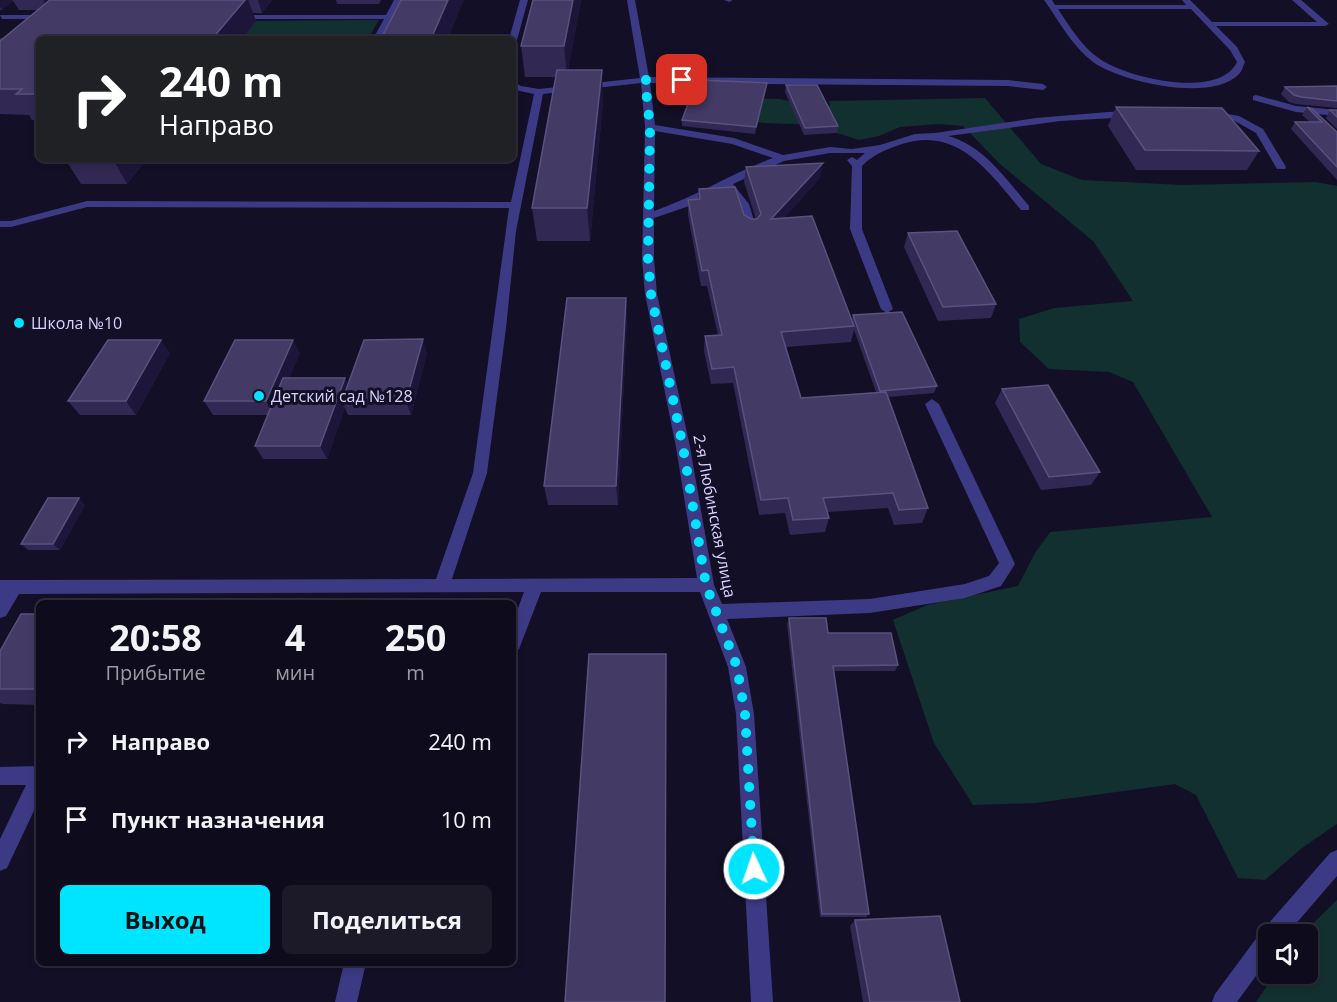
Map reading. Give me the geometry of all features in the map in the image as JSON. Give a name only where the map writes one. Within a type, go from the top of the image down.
[{"type":"street","points":[[379,36],[398,0]]},
{"type":"street","points":[[514,36],[524,0]]},
{"type":"street","name":"2-я Любинская улица","points":[[631,0],[645,80],[650,127],[648,259],[651,294],[683,447],[706,585],[737,667],[745,714],[762,1002]]},
{"type":"street","points":[[1051,3],[1083,49],[1098,62],[1124,74],[1155,82],[1188,85],[1217,83],[1234,74],[1240,62],[1234,50],[1186,0]]},
{"type":"street","points":[[1209,24],[1324,24],[1296,0]]},
{"type":"street","points":[[1051,3],[1193,7]]},
{"type":"street","points":[[1,18],[16,6]]},
{"type":"street","points":[[1,18],[61,17]]},
{"type":"street","points":[[225,17],[389,17]]},
{"type":"street","points":[[516,86],[539,92],[645,80],[1008,83],[1043,87]]},
{"type":"street","points":[[442,586],[480,473],[516,205],[539,92]]},
{"type":"street","points":[[1256,98],[1290,110],[1337,113]]},
{"type":"street","points":[[1313,113],[1321,122]]},
{"type":"street","points":[[857,166],[883,148],[902,139],[1030,120],[1097,114],[1143,114]]},
{"type":"street","points":[[1201,114],[1236,118],[1260,131],[1281,167]]},
{"type":"street","points":[[650,127],[729,139],[757,147],[782,158]]},
{"type":"street","points":[[939,135],[956,140],[980,156],[1025,208]]},
{"type":"street","points":[[650,216],[691,202],[758,167],[782,158],[830,150],[865,152],[883,148]]},
{"type":"street","points":[[830,150],[852,160],[857,166],[856,229],[887,309]]},
{"type":"street","points":[[725,184],[737,191],[742,198],[751,230]]},
{"type":"street","points":[[0,224],[11,224],[87,204],[516,205]]},
{"type":"street","points":[[715,612],[870,606],[965,591],[995,581],[1007,564],[932,404]]},
{"type":"street","points":[[0,610],[7,587],[706,585]]},
{"type":"street","points":[[516,636],[535,586]]},
{"type":"street","points":[[0,776],[36,777]]},
{"type":"street","points":[[0,861],[36,783]]},
{"type":"street","points":[[1283,924],[1337,860]]},
{"type":"street","points":[[1222,1002],[1258,955]]},
{"type":"street","points":[[346,1002],[354,966]]},
{"type":"green space","points":[[379,20],[370,36],[36,36],[36,42],[0,74],[0,38],[134,22]]},
{"type":"green space","points":[[685,96],[780,99],[814,107],[830,106],[829,101],[985,98],[1041,164],[1082,180],[1182,185],[1315,182],[1337,186],[1337,824],[1302,848],[1265,880],[1238,878],[1196,795],[1175,784],[1036,803],[973,805],[934,743],[893,620],[927,605],[1018,586],[1035,553],[1050,532],[1212,517],[1133,382],[1109,372],[1049,369],[1020,342],[1019,319],[1054,308],[1133,301],[1093,241],[1000,164],[963,126],[939,124],[900,127],[879,136],[859,140],[837,133],[832,123],[777,123],[686,116]]},
{"type":"green space","points":[[1337,900],[1337,1002],[1256,1002],[1268,984],[1318,984],[1318,924],[1312,924]]},
{"type":"building","points":[[50,0],[245,0],[215,36],[36,36],[36,94],[16,94],[22,89],[0,89],[0,41]]},
{"type":"building","points":[[401,0],[448,0],[432,36],[383,36]]},
{"type":"building","points":[[533,0],[573,0],[564,46],[521,46]]},
{"type":"building","points":[[557,70],[602,70],[587,208],[532,208]]},
{"type":"building","points":[[697,80],[767,83],[756,127],[682,120]]},
{"type":"building","points":[[786,85],[817,85],[838,126],[805,128]]},
{"type":"building","points":[[1337,86],[1337,101],[1301,97],[1294,95],[1285,87]]},
{"type":"building","points":[[1116,107],[1222,108],[1259,151],[1145,150]]},
{"type":"building","points":[[1307,107],[1337,132],[1337,167],[1295,122],[1322,122]]},
{"type":"building","points":[[1330,110],[1337,110],[1337,117]]},
{"type":"building","points":[[823,163],[771,219],[812,216],[854,326],[781,332],[801,398],[886,392],[928,508],[899,510],[893,493],[823,498],[829,518],[793,520],[788,498],[761,500],[734,367],[712,369],[705,336],[722,335],[708,270],[702,271],[688,200],[700,199],[699,189],[735,187],[744,215],[757,219],[761,214],[746,167]]},
{"type":"building","points":[[957,231],[996,304],[943,307],[908,233]]},
{"type":"building","points":[[567,298],[626,298],[616,486],[544,486]]},
{"type":"building","points":[[902,312],[937,386],[880,391],[853,315]]},
{"type":"building","points":[[423,339],[406,401],[342,401],[364,340]]},
{"type":"building","points":[[108,340],[161,340],[126,401],[68,401]]},
{"type":"building","points":[[235,340],[293,340],[266,401],[204,401]]},
{"type":"building","points":[[283,378],[345,378],[320,446],[255,446]]},
{"type":"building","points":[[1048,385],[1100,472],[1049,477],[1002,389]]},
{"type":"building","points":[[48,498],[79,498],[53,544],[21,544]]},
{"type":"building","points":[[21,614],[36,614],[36,689],[0,689],[0,651]]},
{"type":"building","points":[[789,618],[826,618],[828,633],[891,633],[898,665],[833,666],[869,914],[822,914]]},
{"type":"building","points":[[589,654],[666,654],[665,1002],[565,1002]]},
{"type":"building","points":[[940,916],[960,1002],[870,1002],[855,920]]},
{"type":"place","name":"Школа №10","points":[[19,323]]},
{"type":"place","name":"Детский сад №128","points":[[259,396]]},
{"type":"route","points":[[682,80],[645,80],[650,127],[648,259],[651,294],[683,447],[706,585],[737,667],[745,714],[754,869]]}]
